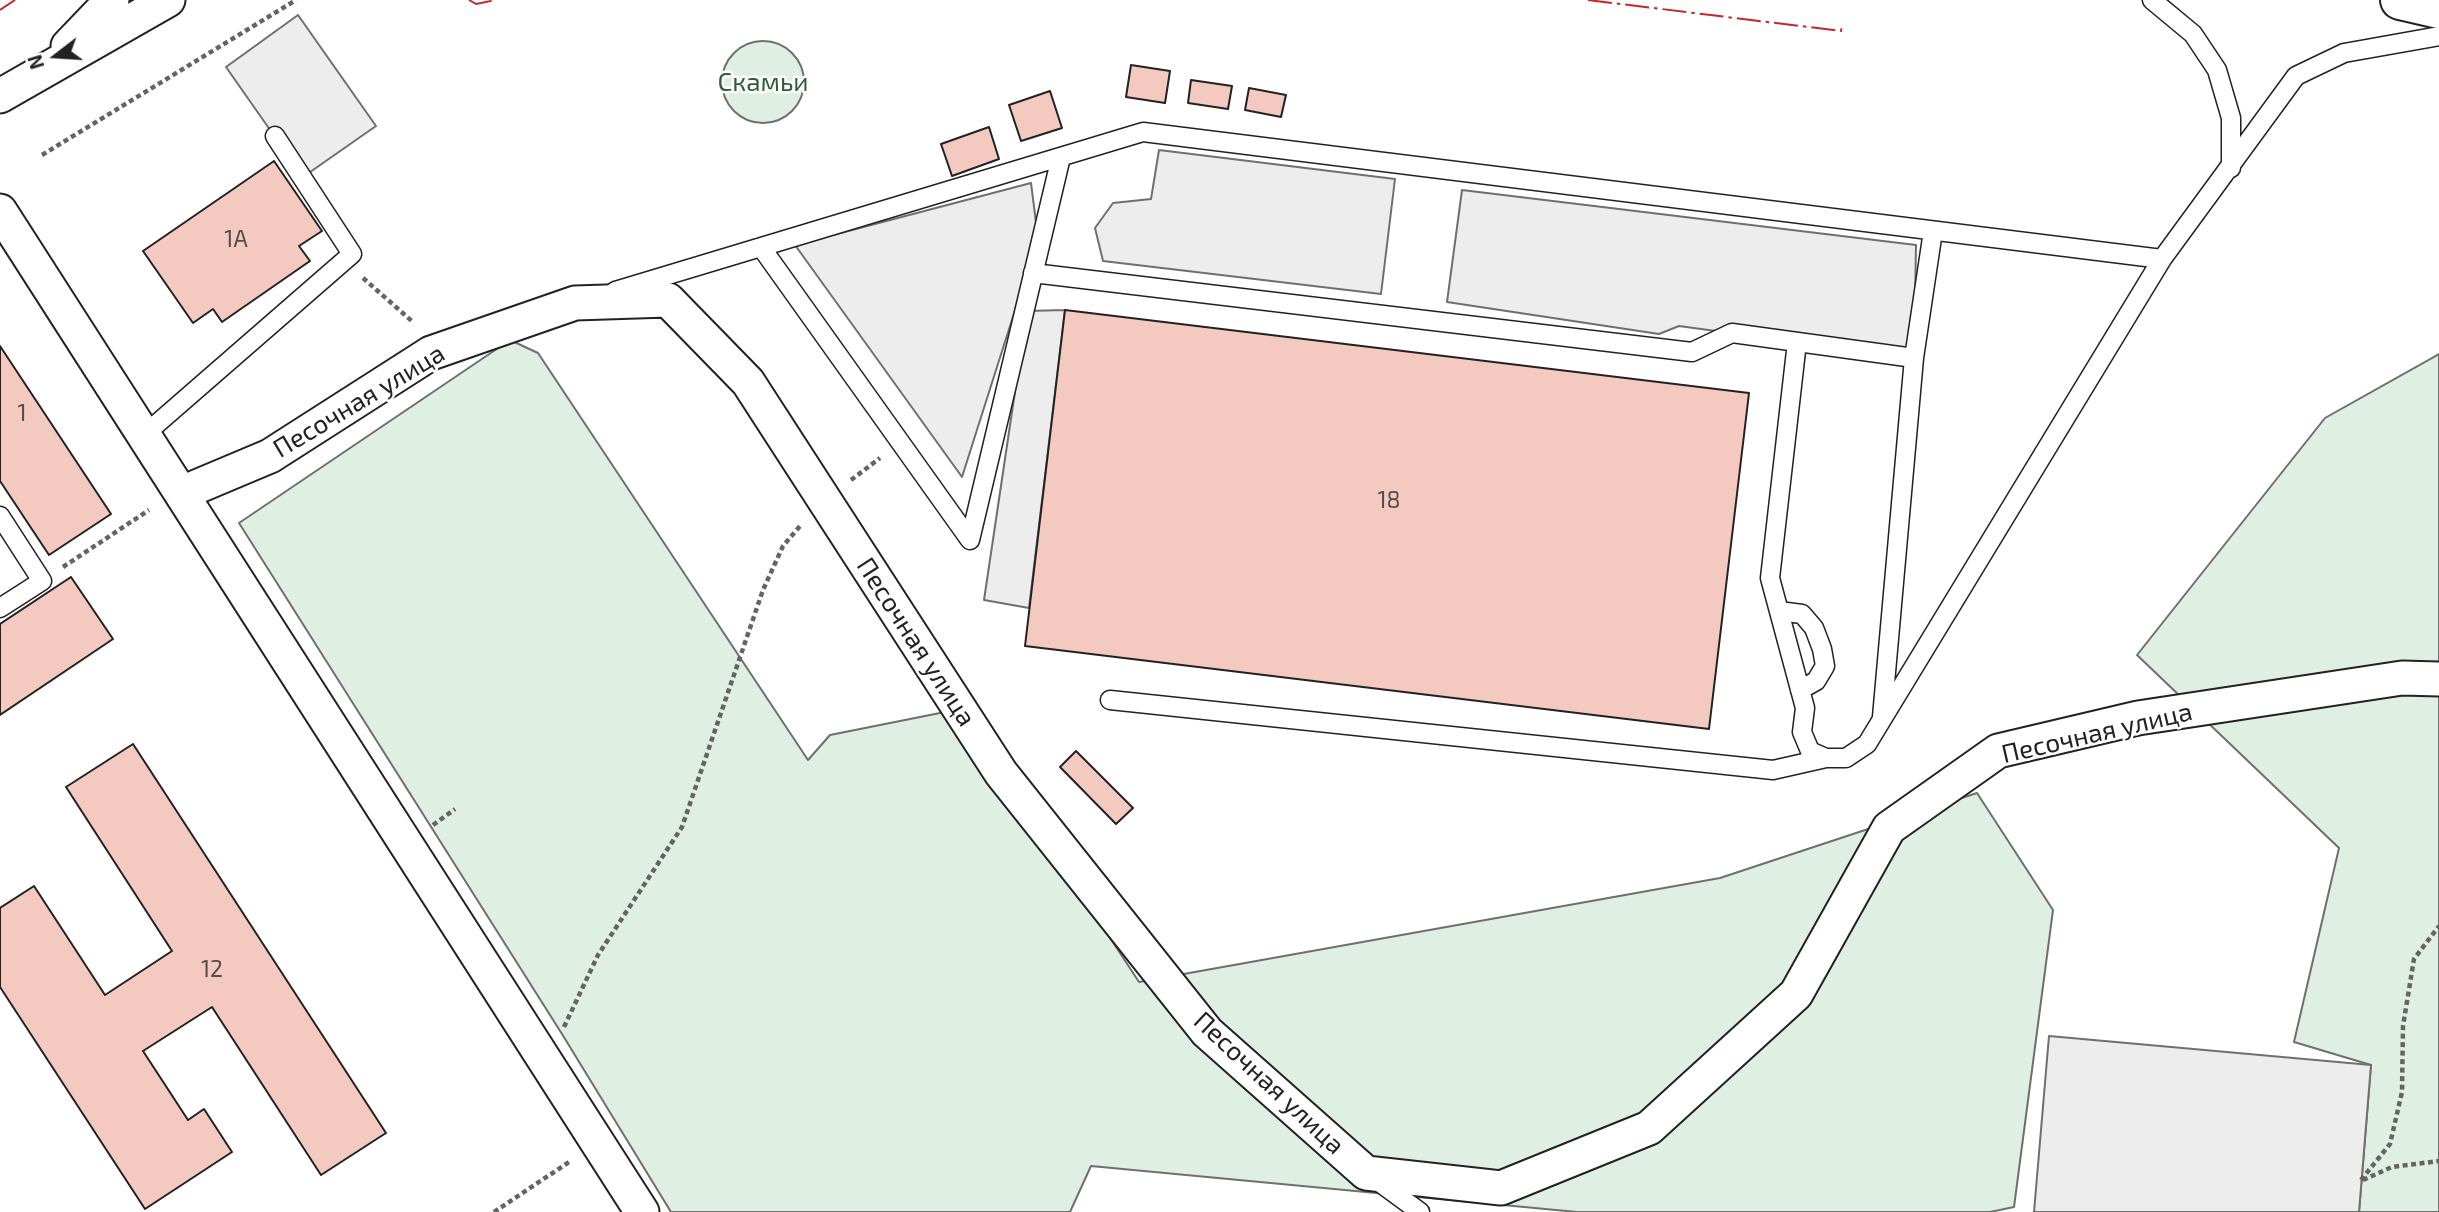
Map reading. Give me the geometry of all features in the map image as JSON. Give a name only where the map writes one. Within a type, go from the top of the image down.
[{"type":"highway","points":[[2400,0],[2439,9]]},
{"type":"street","points":[[41,74],[112,0]]},
{"type":"street","points":[[0,96],[168,0]]},
{"type":"street","points":[[0,211],[642,1212]]},
{"type":"street","name":"Песочная улица","points":[[181,491],[270,456],[431,353],[575,303],[668,300],[748,383],[1001,773],[1207,1032],[1366,1173],[1501,1188],[1649,1128],[1796,993],[1889,828],[1998,751],[2138,718],[2402,678],[2439,679]]},
{"type":"lane","points":[[2152,0],[2193,34],[2217,70],[2231,118],[2231,169]]},
{"type":"lane","points":[[1110,700],[1773,770],[1826,758],[1846,758],[1867,744],[1882,721],[2162,259],[2231,169],[2296,76],[2344,53],[2439,36]]},
{"type":"lane","points":[[575,303],[1143,132],[2162,259]]},
{"type":"lane","points":[[144,435],[352,254],[275,136]]},
{"type":"lane","points":[[761,247],[970,540],[1061,157]]},
{"type":"lane","points":[[1882,721],[1914,358],[1933,231]]},
{"type":"lane","points":[[1033,273],[1692,352],[1732,333],[1914,358]]},
{"type":"lane","points":[[1797,342],[1770,578],[1805,708],[1802,732],[1810,751],[1826,758]]},
{"type":"lane","points":[[0,516],[42,581],[0,608]]},
{"type":"lane","points":[[1779,611],[1802,614],[1814,628],[1822,649],[1825,666],[1816,681],[1800,690]]},
{"type":"lane","points":[[1366,1173],[1420,1212]]},
{"type":"path","points":[[42,155],[296,0]]},
{"type":"path","points":[[344,261],[419,328]]},
{"type":"path","points":[[547,1064],[598,955],[682,827],[763,590],[783,546],[824,500],[900,442]]},
{"type":"path","points":[[42,581],[181,491]]},
{"type":"path","points":[[431,826],[455,809]]},
{"type":"path","points":[[2439,926],[2414,959],[2403,1026],[2402,1091],[2390,1144],[2361,1180],[2392,1167],[2439,1161]]},
{"type":"path","points":[[494,1212],[597,1143]]},
{"type":"green space","name":"Скамьи","points":[[755,41],[771,41],[786,48],[797,59],[804,74],[801,98],[792,111],[771,123],[755,123],[740,116],[729,105],[722,90],[722,74],[729,59],[740,48]]},
{"type":"green space","points":[[510,340],[538,353],[808,760],[830,735],[960,709],[1139,982],[1720,878],[1977,793],[2053,910],[2014,1207],[1990,1212],[1577,1212],[1091,1166],[1070,1212],[671,1212],[562,1034],[239,523]]},
{"type":"green space","points":[[2439,354],[2439,1212],[2359,1212],[2371,1065],[2294,1042],[2339,848],[2137,655],[2325,418]]},
{"type":"shaded area","points":[[298,15],[376,126],[303,177],[226,67]]},
{"type":"shaded area","points":[[1159,150],[1395,179],[1381,294],[1103,261],[1095,228],[1113,203],[1151,199]]},
{"type":"shaded area","points":[[1031,183],[1038,238],[962,477],[795,245]]},
{"type":"shaded area","points":[[1462,190],[1916,245],[1914,358],[1679,326],[1659,334],[1447,302]]},
{"type":"shaded area","points":[[1065,310],[1029,608],[984,600],[1027,311]]},
{"type":"shaded area","points":[[2049,1036],[2371,1065],[2359,1212],[2034,1212]]},
{"type":"building","points":[[1131,65],[1170,71],[1165,103],[1126,97]]},
{"type":"building","points":[[1191,80],[1232,86],[1228,109],[1188,103]]},
{"type":"building","points":[[1249,88],[1286,95],[1281,117],[1245,110]]},
{"type":"building","points":[[1050,91],[1062,128],[1021,141],[1009,105]]},
{"type":"building","points":[[989,127],[999,159],[952,176],[941,144]]},
{"type":"building","points":[[274,161],[322,231],[299,246],[310,261],[222,322],[213,309],[193,323],[143,251]]},
{"type":"building","points":[[1065,310],[1749,393],[1709,729],[1025,646]]},
{"type":"building","points":[[0,346],[111,514],[49,555],[0,481]]},
{"type":"building","points":[[71,577],[113,639],[0,715],[0,624]]},
{"type":"building","points":[[133,744],[386,1133],[321,1175],[212,1007],[143,1051],[188,1120],[204,1109],[232,1152],[145,1209],[0,987],[0,908],[34,886],[105,995],[172,951],[66,787]]},
{"type":"building","points":[[1076,751],[1133,808],[1116,824],[1060,767]]},
{"type":"power","points":[[0,10],[15,0]]},
{"type":"power","points":[[469,0],[476,4],[496,0]]},
{"type":"power","points":[[1588,0],[1841,31],[1842,24]]}]
